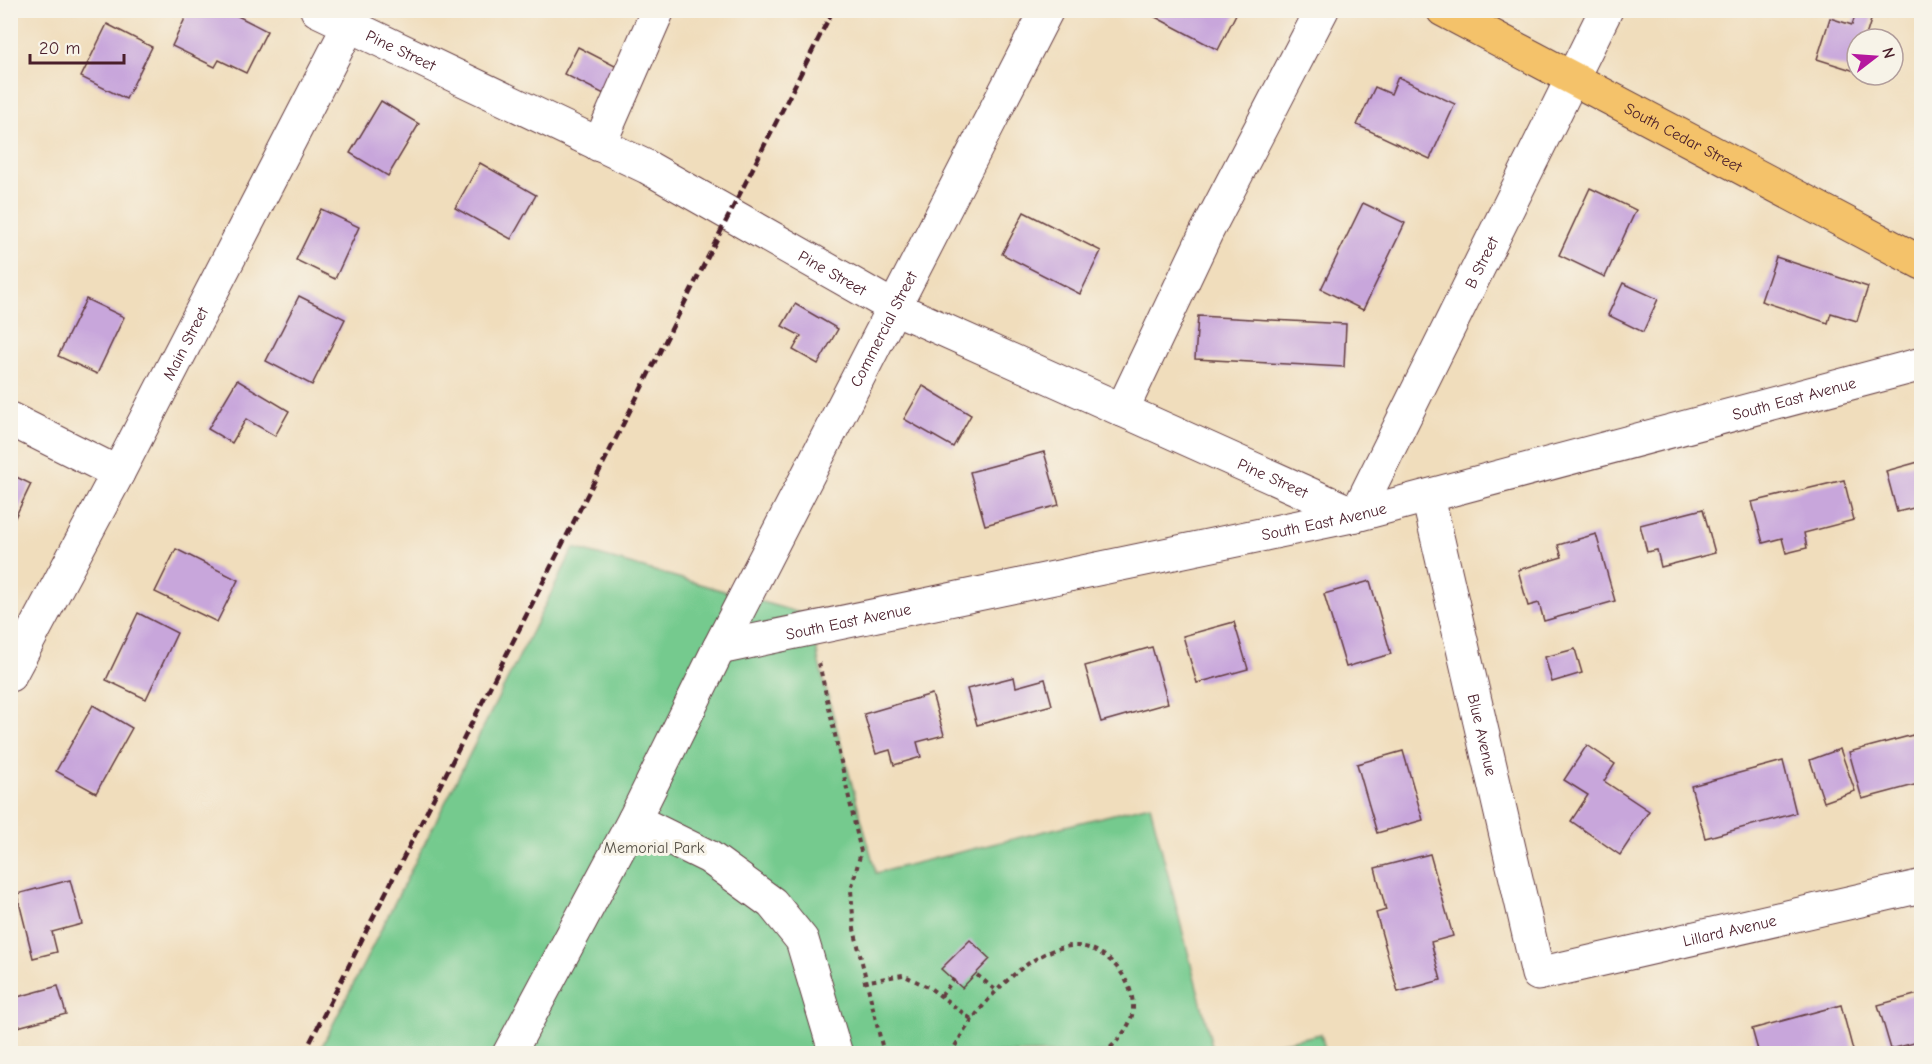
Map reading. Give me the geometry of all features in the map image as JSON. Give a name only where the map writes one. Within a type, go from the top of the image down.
[{"type":"main road","name":"South Cedar Street","points":[[1443,10],[1922,263]]},
{"type":"street","name":"Pine Street","points":[[317,10],[353,19],[731,213],[895,308],[1356,515]]},
{"type":"street","points":[[599,145],[658,10]]},
{"type":"street","name":"Commercial Street","points":[[509,1053],[634,820],[719,648],[1047,10]]},
{"type":"street","points":[[1122,410],[1206,233],[1322,10]]},
{"type":"street","name":"B Street","points":[[1356,515],[1606,10]]},
{"type":"street","name":"Main Street","points":[[10,675],[118,473],[353,19]]},
{"type":"street","name":"South East Avenue","points":[[719,648],[1356,515],[1922,364]]},
{"type":"street","points":[[10,419],[118,473]]},
{"type":"street","name":"Blue Avenue","points":[[1428,497],[1538,974]]},
{"type":"street","points":[[634,820],[709,857],[772,903],[802,940],[836,1053]]},
{"type":"street","name":"Lillard Avenue","points":[[1538,974],[1922,886]]},
{"type":"path","points":[[819,663],[861,852],[851,890],[854,929],[884,1053]]},
{"type":"path","points":[[951,1053],[970,1019],[1026,964],[1056,949],[1078,946],[1100,951],[1117,966],[1129,987],[1133,1010],[1118,1040],[1103,1053]]},
{"type":"path","points":[[865,982],[903,975],[930,988],[970,1019]]},
{"type":"path","points":[[977,975],[998,992]]},
{"type":"path","points":[[941,996],[954,979]]},
{"type":"green space","name":"Memorial Park","points":[[574,548],[811,616],[819,663],[876,873],[1150,805],[1214,1053],[318,1054]]},
{"type":"green space","points":[[1321,1034],[1326,1053],[1233,1053]]},
{"type":"building","points":[[189,10],[226,10],[267,31],[246,73],[219,60],[215,67],[172,46]]},
{"type":"building","points":[[1142,10],[1238,10],[1218,50]]},
{"type":"building","points":[[1856,13],[1872,17],[1869,27],[1845,27],[1845,68],[1817,59],[1830,18],[1852,25]]},
{"type":"building","points":[[107,24],[152,47],[126,99],[81,77]]},
{"type":"building","points":[[578,47],[619,68],[606,95],[564,74]]},
{"type":"building","points":[[1398,77],[1455,104],[1430,159],[1357,125],[1375,87],[1391,94]]},
{"type":"building","points":[[381,101],[419,124],[388,176],[350,153]]},
{"type":"building","points":[[480,163],[536,195],[511,239],[455,208]]},
{"type":"building","points":[[1590,188],[1636,210],[1605,277],[1559,255]]},
{"type":"building","points":[[1363,203],[1405,223],[1363,310],[1321,289]]},
{"type":"building","points":[[321,209],[359,227],[335,279],[296,260]]},
{"type":"building","points":[[1024,212],[1101,251],[1080,294],[1002,254]]},
{"type":"building","points":[[1776,257],[1868,287],[1857,321],[1831,313],[1828,323],[1761,301]]},
{"type":"building","points":[[1623,283],[1658,299],[1643,332],[1608,315]]},
{"type":"building","points":[[299,296],[345,319],[312,385],[266,361]]},
{"type":"building","points":[[86,299],[124,317],[97,374],[58,356]]},
{"type":"building","points":[[795,304],[838,329],[818,364],[793,350],[801,336],[782,326]]},
{"type":"building","points":[[1198,316],[1346,324],[1344,367],[1195,359]]},
{"type":"building","points":[[237,380],[289,411],[275,436],[246,419],[232,443],[208,429]]},
{"type":"building","points":[[923,386],[971,415],[953,447],[904,419]]},
{"type":"building","points":[[1044,452],[1059,505],[985,525],[970,472]]},
{"type":"building","points":[[1922,461],[1922,506],[1897,512],[1886,471]]},
{"type":"building","points":[[10,474],[31,484],[10,528]]},
{"type":"building","points":[[1844,480],[1854,520],[1804,533],[1807,548],[1786,553],[1782,538],[1763,543],[1752,502]]},
{"type":"building","points":[[1703,509],[1715,553],[1661,567],[1657,550],[1647,552],[1640,525]]},
{"type":"building","points":[[1596,534],[1615,601],[1544,621],[1539,603],[1528,606],[1518,570],[1562,557],[1558,545]]},
{"type":"building","points":[[176,549],[238,580],[217,622],[155,592]]},
{"type":"building","points":[[1370,581],[1391,654],[1346,667],[1324,594]]},
{"type":"building","points":[[138,613],[177,633],[146,699],[106,680]]},
{"type":"building","points":[[1234,622],[1248,669],[1197,683],[1183,636]]},
{"type":"building","points":[[1152,647],[1168,703],[1101,722],[1085,666]]},
{"type":"building","points":[[1575,649],[1582,673],[1552,682],[1545,657]]},
{"type":"building","points":[[1014,677],[1016,687],[1045,679],[1052,705],[977,725],[967,689]]},
{"type":"building","points":[[932,694],[944,735],[917,742],[921,757],[894,765],[890,750],[876,754],[864,714]]},
{"type":"building","points":[[93,705],[132,728],[96,793],[56,771]]},
{"type":"building","points":[[1913,735],[1922,768],[1922,783],[1862,799],[1849,752]]},
{"type":"building","points":[[1587,745],[1615,764],[1604,781],[1649,811],[1620,855],[1571,821],[1588,795],[1564,780]]},
{"type":"building","points":[[1840,749],[1855,791],[1824,802],[1810,760]]},
{"type":"building","points":[[1403,751],[1423,820],[1377,833],[1357,764]]},
{"type":"building","points":[[1783,761],[1796,813],[1705,838],[1691,786]]},
{"type":"building","points":[[1430,854],[1453,936],[1431,942],[1441,980],[1398,992],[1376,913],[1386,910],[1375,868]]},
{"type":"building","points":[[70,880],[82,924],[52,932],[57,952],[33,958],[17,894]]},
{"type":"building","points":[[970,940],[990,959],[962,988],[941,969]]},
{"type":"building","points":[[58,986],[66,1014],[14,1028],[10,999]]},
{"type":"building","points":[[1922,993],[1922,1041],[1891,1049],[1878,1005]]},
{"type":"building","points":[[1841,1005],[1854,1054],[1759,1054],[1752,1029]]},
{"type":"railway","points":[[304,1054],[833,10]]}]
